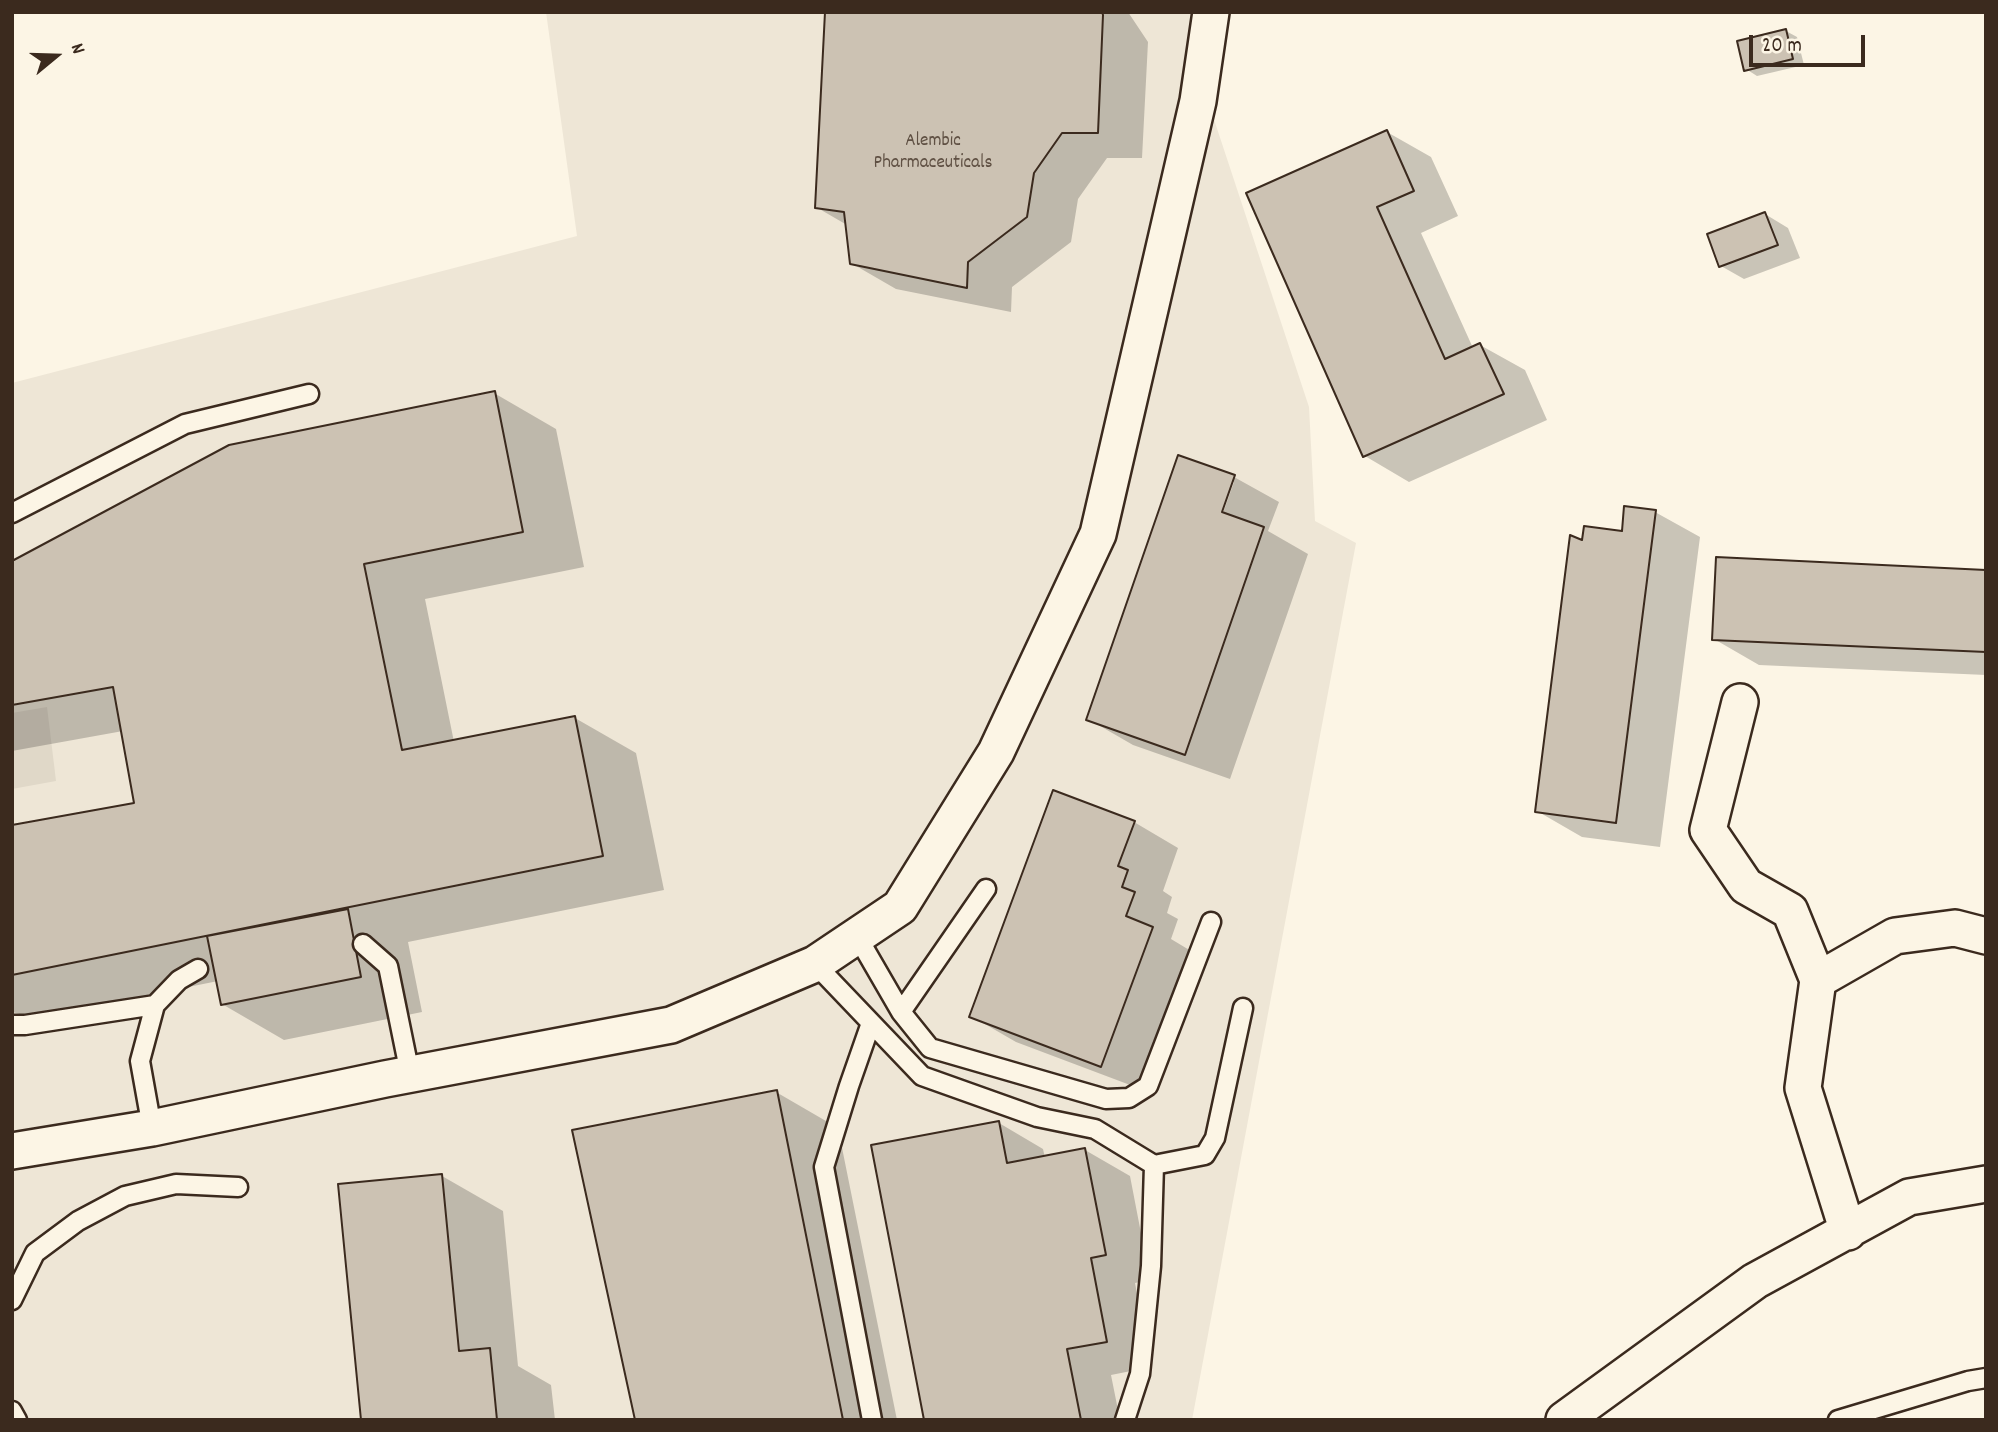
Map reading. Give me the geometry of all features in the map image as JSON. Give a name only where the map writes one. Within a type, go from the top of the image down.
[{"type":"street","points":[[12,1152],[152,1128],[410,1074],[671,1025],[815,964],[900,907],[996,752],[1098,534],[1198,101],[1211,12]]},
{"type":"street","points":[[1740,702],[1708,830],[1746,886],[1790,911],[1818,980],[1803,1088],[1848,1232]]},
{"type":"street","points":[[1818,980],[1895,936],[1955,928],[1986,936]]},
{"type":"street","points":[[1564,1420],[1755,1281],[1909,1198],[1986,1184]]},
{"type":"lane","points":[[12,513],[185,424],[309,394]]},
{"type":"lane","points":[[901,1012],[986,889]]},
{"type":"lane","points":[[857,936],[901,1012],[930,1048],[1107,1099],[1129,1098],[1148,1086],[1211,922]]},
{"type":"lane","points":[[363,944],[388,967],[410,1074]]},
{"type":"lane","points":[[815,964],[922,1076],[1037,1116],[1095,1129],[1154,1165],[1205,1155],[1214,1138],[1243,1008]]},
{"type":"lane","points":[[152,1128],[140,1061],[155,1005],[179,980],[198,969]]},
{"type":"lane","points":[[12,1025],[25,1026],[155,1005]]},
{"type":"lane","points":[[871,1023],[824,1167],[872,1420]]},
{"type":"lane","points":[[1125,1420],[1140,1374],[1151,1266],[1154,1165]]},
{"type":"lane","points":[[12,1300],[35,1253],[78,1221],[125,1196],[176,1184],[238,1187]]},
{"type":"lane","points":[[1838,1420],[1986,1378]]},
{"type":"lane","points":[[12,1411],[18,1420]]},
{"type":"shaded area","points":[[546,12],[1210,12],[1199,74],[1309,407],[1315,521],[1356,543],[1192,1420],[12,1420],[12,383],[577,236]]},
{"type":"shaded area","points":[[47,707],[56,781],[12,789],[12,713]]},
{"type":"building","points":[[825,12],[1102,12],[1098,133],[1062,133],[1034,173],[1027,217],[968,262],[967,288],[850,264],[844,212],[815,208]]},
{"type":"building","points":[[1786,29],[1793,59],[1744,71],[1737,41]]},
{"type":"building","points":[[1387,130],[1414,191],[1377,207],[1445,359],[1480,343],[1504,394],[1363,457],[1246,193]]},
{"type":"building","points":[[1765,212],[1778,245],[1719,267],[1707,234]]},
{"type":"building","points":[[495,391],[523,532],[364,564],[402,750],[575,716],[603,856],[12,975],[12,825],[134,803],[113,687],[12,705],[12,561],[229,445]]},
{"type":"building","points":[[1178,455],[1235,475],[1222,512],[1264,527],[1185,755],[1086,720]]},
{"type":"building","points":[[1624,506],[1656,510],[1616,823],[1535,812],[1570,535],[1582,540],[1584,526],[1622,531]]},
{"type":"building","points":[[1716,557],[1986,570],[1986,652],[1712,640]]},
{"type":"building","points":[[1053,790],[1135,821],[1118,866],[1128,870],[1122,887],[1135,892],[1126,916],[1153,927],[1101,1067],[969,1017]]},
{"type":"building","points":[[348,909],[361,977],[221,1005],[207,936]]},
{"type":"building","points":[[777,1090],[843,1420],[635,1420],[572,1130]]},
{"type":"building","points":[[999,1121],[1007,1163],[1085,1148],[1106,1255],[1091,1258],[1107,1342],[1067,1349],[1081,1420],[924,1420],[871,1145]]},
{"type":"building","points":[[442,1174],[459,1351],[490,1348],[497,1420],[361,1420],[338,1184]]}]
